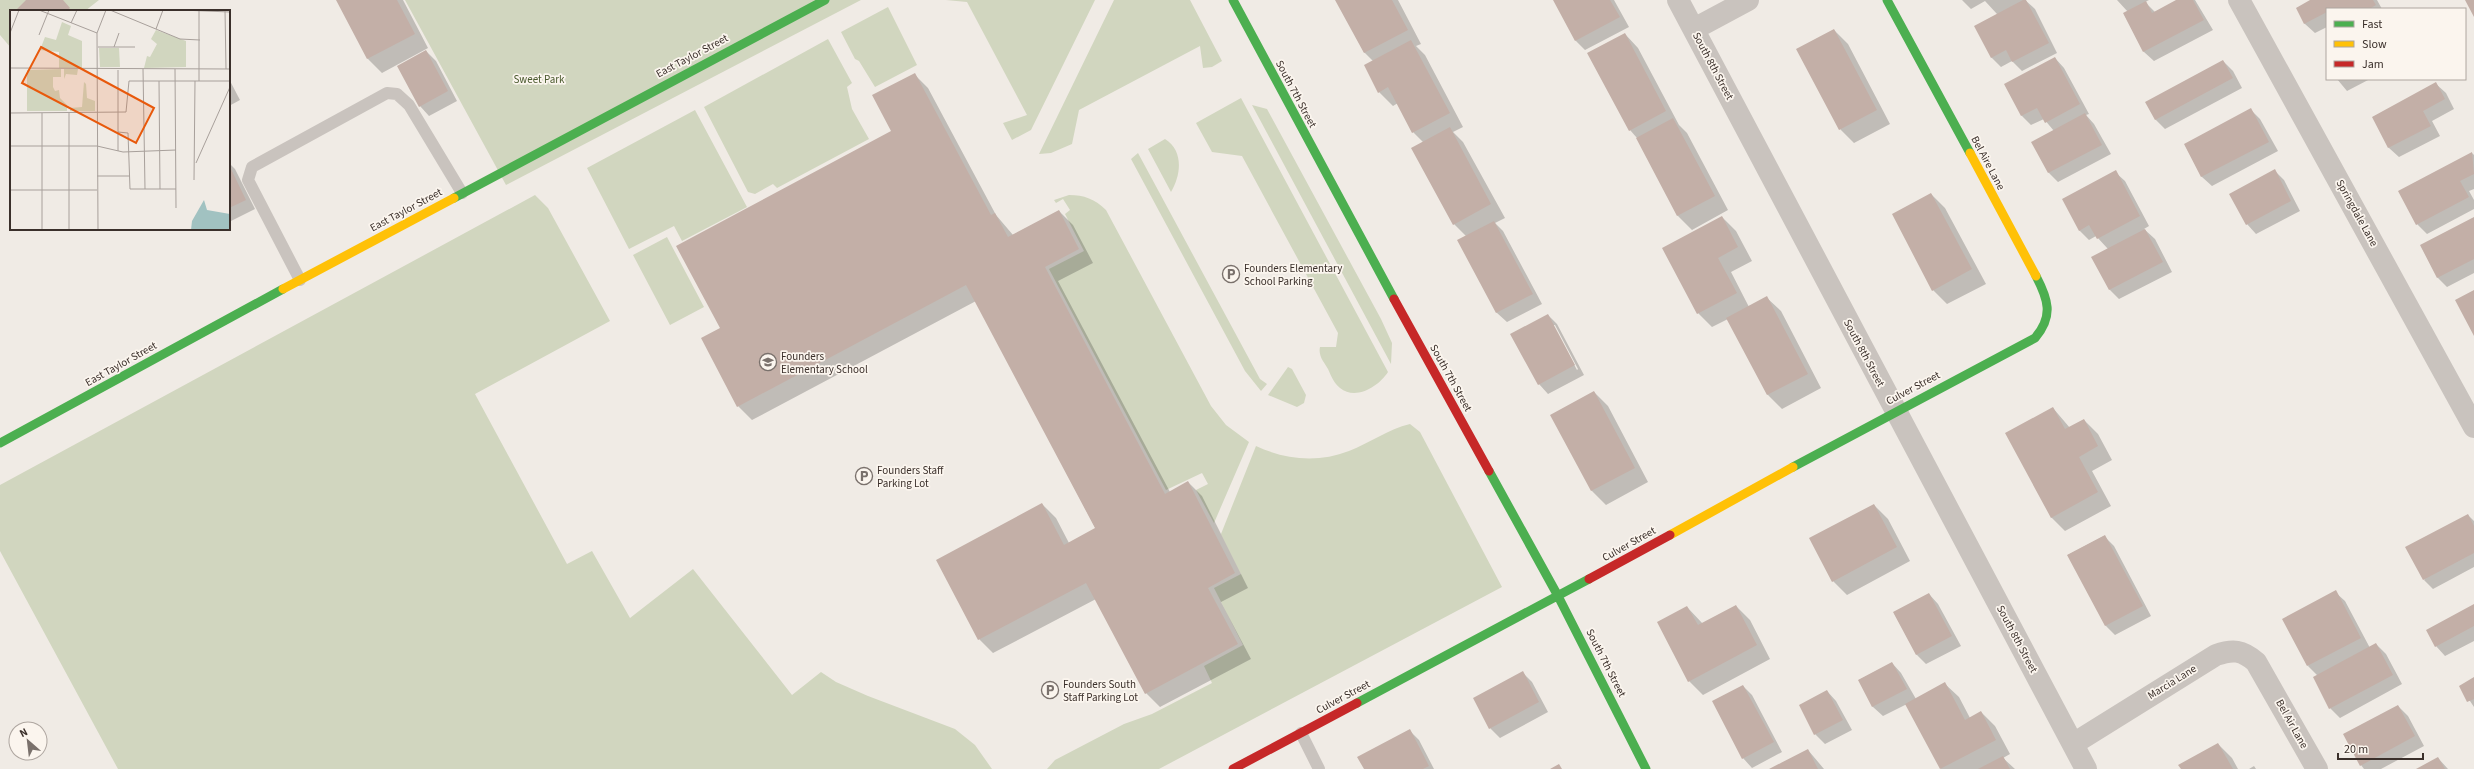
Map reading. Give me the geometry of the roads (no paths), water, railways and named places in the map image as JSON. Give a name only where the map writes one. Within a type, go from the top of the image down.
[{"type":"street","name":"East Taylor Street","points":[[0,443],[462,193],[825,0]]},
{"type":"street","name":"South 7th Street","points":[[1233,0],[1439,383],[1558,596],[1646,769]]},
{"type":"street","name":"South 8th Street","points":[[1678,0],[2086,769]]},
{"type":"street","points":[[1694,29],[1748,0]]},
{"type":"street","name":"Bel Aire Lane","points":[[1887,0],[2046,295],[2049,308],[2048,320],[2035,338]]},
{"type":"street","name":"Springdale Lane","points":[[2239,0],[2474,427]]},
{"type":"street","name":"Culver Street","points":[[1233,769],[1558,596],[1895,411],[2035,338]]},
{"type":"street","name":"Marcia Lane","points":[[2073,744],[2216,655],[2237,650],[2246,653],[2256,662],[2267,680]]},
{"type":"street","name":"Bel Air Lane","points":[[2267,680],[2317,769]]},
{"type":"lane","points":[[300,280],[248,180],[252,168],[387,93],[397,94],[409,105],[462,193]]},
{"type":"lane","points":[[1301,733],[1319,769]]},
{"type":"place","name":"Founders Elementary School Parking","points":[[1231,274]]},
{"type":"place","name":"Founders Elementary School","points":[[768,362]]},
{"type":"place","name":"Founders Staff Parking Lot","points":[[864,476]]},
{"type":"place","name":"Founders South Staff Parking Lot","points":[[1050,690]]},
{"type":"park label","name":"Sweet Park","points":[[539,79]]}]
